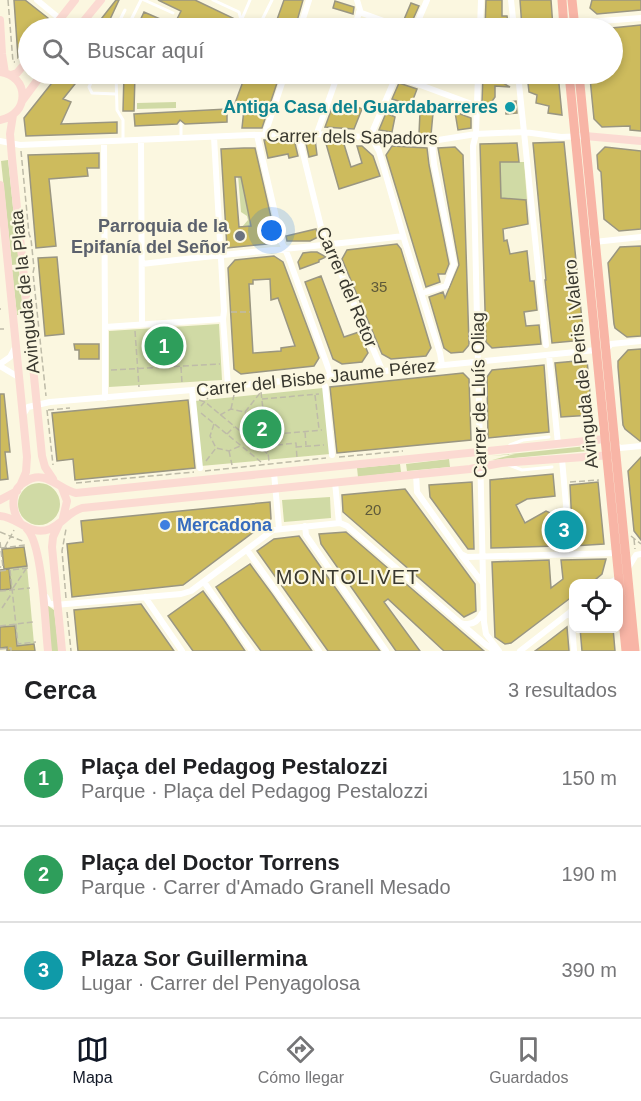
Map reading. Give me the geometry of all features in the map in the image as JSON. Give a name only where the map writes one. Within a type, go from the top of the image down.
[{"type":"main road","points":[[61,18],[75,0]]},
{"type":"main road","points":[[86,18],[101,0]]},
{"type":"main road","points":[[561,0],[563,18]]},
{"type":"main road","points":[[572,0],[574,18]]},
{"type":"main road","points":[[0,20],[5,74],[18,84]]},
{"type":"main road","points":[[18,84],[21,86],[22,101]]},
{"type":"main road","points":[[0,120],[13,115],[19,109],[35,84]]},
{"type":"main road","name":"Avinguda de Peris i Valero","points":[[571,84],[580,136]]},
{"type":"main road","name":"Avinguda de Peris i Valero","points":[[579,84],[580,136],[590,242],[601,351],[615,444],[611,455],[619,579]]},
{"type":"main road","name":"Avinguda de la Plata","points":[[13,115],[11,144],[42,459],[48,473],[58,484]]},
{"type":"main road","points":[[580,136],[641,141]]},
{"type":"main road","name":"Avinguda de la Plata","points":[[0,185],[27,457],[26,472],[18,488]]},
{"type":"main road","points":[[14,322],[28,321]]},
{"type":"main road","name":"Avinguda de Peris i Valero","points":[[601,351],[605,439],[611,455],[627,571],[634,651]]},
{"type":"main road","points":[[0,500],[36,477],[46,478],[76,493],[605,439]]},
{"type":"main road","points":[[62,651],[62,604],[52,547],[53,537],[73,511],[81,508],[417,474],[501,463],[611,455]]},
{"type":"main road","points":[[58,484],[67,501],[64,522]]},
{"type":"main road","points":[[18,488],[13,506],[14,513],[34,539],[48,651]]},
{"type":"main road","points":[[0,516],[13,518],[34,531],[46,531],[64,522]]},
{"type":"main road","name":"Avinguda de Peris i Valero","points":[[623,620],[626,651]]},
{"type":"street","points":[[37,0],[59,18]]},
{"type":"street","points":[[303,18],[309,0]]},
{"type":"street","points":[[357,0],[358,18]]},
{"type":"street","points":[[419,18],[427,0]]},
{"type":"street","points":[[480,18],[481,0]]},
{"type":"street","points":[[511,0],[513,18]]},
{"type":"street","points":[[359,14],[372,18]]},
{"type":"street","points":[[623,20],[641,18]]},
{"type":"street","points":[[281,84],[261,135],[282,243],[330,366],[331,376]]},
{"type":"street","points":[[317,133],[334,84]]},
{"type":"street","points":[[392,84],[373,130],[372,138],[379,151],[442,365]]},
{"type":"street","points":[[420,84],[477,106]]},
{"type":"street","name":"Carrer de Lluís Oliag","points":[[478,84],[476,134],[473,146],[483,608],[486,634],[497,651]]},
{"type":"street","points":[[519,84],[546,345]]},
{"type":"street","name":"Carrer dels Sapadors","points":[[11,144],[298,133],[432,141],[476,134],[524,132],[580,136]]},
{"type":"street","name":"Carrer del Retor","points":[[298,133],[324,239],[332,252],[382,370]]},
{"type":"street","points":[[214,137],[228,386]]},
{"type":"street","points":[[139,324],[142,264],[141,140]]},
{"type":"street","points":[[0,141],[11,144]]},
{"type":"street","points":[[426,292],[446,286],[454,264],[434,164],[432,141]]},
{"type":"street","points":[[104,142],[105,398]]},
{"type":"street","points":[[142,264],[328,246],[403,236]]},
{"type":"street","points":[[590,242],[641,237]]},
{"type":"street","points":[[105,327],[223,320]]},
{"type":"street","name":"Carrer del Bisbe Jaume Pérez","points":[[37,405],[382,370],[601,351],[611,344],[641,341]]},
{"type":"street","points":[[16,345],[10,357],[0,365],[20,378]]},
{"type":"street","points":[[549,355],[558,444]]},
{"type":"street","points":[[326,389],[332,455]]},
{"type":"street","points":[[192,390],[200,468]]},
{"type":"street","points":[[23,415],[28,407],[37,405]]},
{"type":"street","points":[[605,439],[620,448],[641,446]]},
{"type":"street","points":[[562,459],[569,539]]},
{"type":"street","points":[[274,473],[279,528]]},
{"type":"street","points":[[417,474],[417,492],[483,583]]},
{"type":"street","points":[[335,482],[336,523]]},
{"type":"street","points":[[39,567],[47,601],[62,604],[181,594],[191,591],[204,582],[273,530],[336,523],[347,526],[487,646],[497,651]]},
{"type":"street","points":[[305,526],[306,535],[386,651]]},
{"type":"street","points":[[247,550],[319,651]]},
{"type":"street","points":[[461,554],[471,558],[616,553]]},
{"type":"street","points":[[619,579],[627,571],[633,558],[641,554]]},
{"type":"street","points":[[204,582],[252,651]]},
{"type":"street","points":[[145,597],[182,651]]},
{"type":"street","points":[[458,621],[467,624],[476,621],[482,615],[483,608]]},
{"type":"street","points":[[513,651],[569,612]]},
{"type":"street","points":[[520,651],[553,624]]},
{"type":"street","points":[[573,633],[574,651]]},
{"type":"lane","points":[[132,18],[142,0],[173,13]]},
{"type":"lane","points":[[213,0],[239,12],[241,18]]},
{"type":"lane","points":[[243,18],[250,0]]},
{"type":"lane","points":[[263,18],[272,0]]},
{"type":"lane","points":[[121,18],[125,10]]},
{"type":"lane","points":[[90,84],[89,87],[92,93],[117,94]]},
{"type":"lane","points":[[116,84],[117,110],[123,120],[123,141]]},
{"type":"lane","points":[[181,124],[181,139]]},
{"type":"lane","points":[[500,450],[523,440],[549,437]]},
{"type":"lane","points":[[501,463],[522,470],[552,467]]},
{"type":"path","points":[[8,0],[13,62],[18,62]]},
{"type":"path","points":[[21,151],[46,400]]},
{"type":"path","points":[[230,312],[250,312]]},
{"type":"path","points":[[139,324],[139,387]]},
{"type":"path","points":[[105,370],[227,364]]},
{"type":"path","points":[[182,367],[182,384]]},
{"type":"path","points":[[262,399],[315,394],[326,389]]},
{"type":"path","points":[[245,412],[261,392],[269,461]]},
{"type":"path","points":[[315,394],[319,430]]},
{"type":"path","points":[[231,409],[234,395]]},
{"type":"path","points":[[205,402],[268,454]]},
{"type":"path","points":[[220,414],[231,409],[245,412],[252,424]]},
{"type":"path","points":[[47,410],[53,468]]},
{"type":"path","points":[[198,410],[261,462]]},
{"type":"path","points":[[214,423],[210,436],[216,448],[229,452],[240,445]]},
{"type":"path","points":[[252,424],[264,425]]},
{"type":"path","points":[[247,437],[252,424]]},
{"type":"path","points":[[227,434],[234,426]]},
{"type":"path","points":[[266,435],[330,429]]},
{"type":"path","points":[[305,431],[306,446]]},
{"type":"path","points":[[267,446],[296,443],[297,459]]},
{"type":"path","points":[[296,447],[331,444]]},
{"type":"path","points":[[200,468],[216,448]]},
{"type":"path","points":[[71,483],[400,450],[404,452],[404,457]]},
{"type":"path","points":[[229,452],[232,465]]},
{"type":"path","points":[[564,483],[599,480]]},
{"type":"path","points":[[64,522],[62,604],[71,651]]},
{"type":"path","points":[[5,547],[14,530]]},
{"type":"path","points":[[0,532],[25,543],[0,548]]},
{"type":"path","points":[[635,547],[634,538],[641,544]]},
{"type":"path","points":[[0,542],[3,567],[0,567]]},
{"type":"path","points":[[0,572],[27,568],[2,608]]},
{"type":"path","points":[[10,570],[18,644],[36,642]]},
{"type":"path","points":[[0,591],[30,588]]},
{"type":"path","points":[[0,626],[33,622]]},
{"type":"path","points":[[0,649],[11,648],[11,651]]},
{"type":"green space","points":[[176,102],[176,108],[137,109],[137,103]]},
{"type":"green space","points":[[8,160],[19,264],[12,265],[1,161]]},
{"type":"green space","points":[[500,162],[524,162],[527,200],[501,198]]},
{"type":"green space","points":[[237,163],[245,163],[251,226],[242,227],[248,220],[247,216],[241,212]]},
{"type":"green space","points":[[19,269],[23,314],[17,315],[12,270]]},
{"type":"green space","points":[[219,324],[222,380],[109,387],[109,331]]},
{"type":"green space","points":[[323,388],[330,454],[201,466],[195,401]]},
{"type":"green space","points":[[587,446],[588,451],[492,460],[515,454],[491,456]]},
{"type":"green space","points":[[449,459],[450,467],[407,471],[406,464]]},
{"type":"green space","points":[[400,464],[401,472],[358,477],[357,468]]},
{"type":"green space","points":[[39,483],[54,489],[60,504],[54,519],[39,525],[24,519],[18,504],[24,489]]},
{"type":"green space","points":[[330,497],[331,518],[284,522],[282,500]]},
{"type":"green space","points":[[27,566],[34,644],[17,646],[15,626],[0,627],[0,590],[11,589],[9,568]]},
{"type":"green space","points":[[47,605],[54,610],[59,651],[51,651]]},
{"type":"building","points":[[14,0],[25,0],[48,18],[18,18],[18,57]]},
{"type":"building","points":[[116,0],[119,0],[111,18],[102,18]]},
{"type":"building","points":[[158,0],[195,0],[233,18],[178,18],[181,11]]},
{"type":"building","points":[[284,0],[303,0],[298,18],[278,18]]},
{"type":"building","points":[[486,0],[502,0],[502,16],[507,18],[485,18]]},
{"type":"building","points":[[520,0],[551,0],[552,18],[521,18]]},
{"type":"building","points":[[592,0],[641,0],[641,10],[597,14],[590,8]]},
{"type":"building","points":[[335,1],[354,7],[353,14],[333,8]]},
{"type":"building","points":[[411,3],[419,6],[414,18],[405,18]]},
{"type":"building","points":[[144,12],[158,18],[141,18]]},
{"type":"building","points":[[641,25],[641,131],[630,130],[630,126],[602,127],[594,119],[591,84],[623,84],[623,27]]},
{"type":"building","points":[[51,84],[75,84],[63,99],[71,102],[61,124],[117,122],[117,133],[26,136],[24,118]]},
{"type":"building","points":[[124,84],[135,84],[134,111],[123,111]]},
{"type":"building","points":[[242,84],[277,84],[262,128],[242,128],[244,109],[234,106]]},
{"type":"building","points":[[399,84],[417,89],[411,105],[392,99]]},
{"type":"building","points":[[483,84],[505,84],[510,87],[495,86],[495,97],[488,107],[482,103]]},
{"type":"building","points":[[528,84],[559,84],[562,115],[548,113],[549,106],[536,103],[537,95],[529,92]]},
{"type":"building","name":"Antiga Casa del Guardabarreres","points":[[516,101],[517,113],[506,114],[505,105]]},
{"type":"building","points":[[350,104],[362,109],[354,129],[325,127],[332,108],[347,113]]},
{"type":"building","points":[[227,109],[227,122],[185,124],[180,120],[177,124],[135,126],[134,114]]},
{"type":"building","points":[[420,112],[433,113],[431,135],[419,134]]},
{"type":"building","points":[[455,112],[471,118],[471,128],[458,130]]},
{"type":"building","points":[[386,113],[395,117],[392,132],[379,130]]},
{"type":"building","points":[[294,139],[298,156],[289,158],[288,154],[268,158],[264,140]]},
{"type":"building","points":[[305,139],[315,139],[317,155],[309,157]]},
{"type":"building","points":[[325,140],[343,141],[351,167],[362,163],[357,146],[362,146],[373,156],[380,176],[339,189]]},
{"type":"building","points":[[564,142],[584,340],[552,343],[533,143]]},
{"type":"building","points":[[517,143],[519,162],[500,162],[501,198],[526,200],[528,224],[503,229],[504,241],[507,240],[510,254],[527,251],[530,281],[534,281],[537,310],[524,312],[526,326],[539,325],[541,344],[492,348],[486,342],[480,144]]},
{"type":"building","points":[[392,146],[427,148],[449,264],[445,274],[438,274],[440,282],[426,287],[386,155]]},
{"type":"building","points":[[455,147],[463,155],[469,345],[463,352],[451,353],[444,348],[429,297],[443,292],[445,298],[459,265],[438,148]]},
{"type":"building","points":[[605,147],[641,151],[641,229],[619,231],[604,219],[601,172],[598,169],[597,155]]},
{"type":"building","points":[[255,148],[277,243],[227,248],[221,149]],"holes":[[[235,177],[241,177],[251,226],[239,227]]]},
{"type":"building","points":[[99,153],[99,168],[87,168],[88,176],[49,179],[56,246],[36,248],[28,155]]},
{"type":"building","points":[[316,229],[318,237],[310,241],[287,241],[286,236]]},
{"type":"building","points":[[397,244],[401,249],[431,348],[426,356],[391,359],[382,354],[342,259],[347,250]]},
{"type":"building","points":[[641,246],[641,336],[627,337],[615,328],[608,263],[620,247]]},
{"type":"building","points":[[317,252],[326,257],[300,269],[298,262],[303,253]]},
{"type":"building","points":[[274,256],[283,262],[319,358],[314,366],[241,374],[234,369],[228,268],[235,260]],"holes":[[[270,279],[271,300],[278,298],[295,346],[281,348],[281,351],[253,353],[249,284],[253,284],[253,280]]]},
{"type":"building","points":[[57,257],[64,334],[45,336],[38,258]]},
{"type":"building","points":[[321,276],[344,337],[359,332],[368,353],[362,362],[342,364],[333,359],[305,282]]},
{"type":"building","points":[[74,344],[99,344],[99,359],[79,359],[79,350],[75,350]]},
{"type":"building","points":[[641,349],[640,441],[623,425],[618,361],[628,350]]},
{"type":"building","points":[[587,360],[592,415],[561,417],[555,363]]},
{"type":"building","points":[[544,365],[549,432],[488,438],[487,377],[492,370]]},
{"type":"building","points":[[463,373],[469,379],[471,440],[337,453],[330,387]]},
{"type":"building","points":[[0,394],[4,394],[10,452],[5,452],[8,479],[0,480]]},
{"type":"building","points":[[188,400],[195,468],[75,480],[73,459],[57,461],[52,413]]},
{"type":"building","points":[[641,457],[641,540],[634,531],[628,471]]},
{"type":"building","points":[[553,474],[555,496],[527,499],[516,505],[525,523],[546,511],[555,515],[556,546],[491,548],[490,480]]},
{"type":"building","points":[[472,482],[474,549],[468,549],[430,497],[429,485]]},
{"type":"building","points":[[598,482],[604,544],[573,546],[570,485]]},
{"type":"building","points":[[405,489],[475,584],[476,611],[464,617],[343,512],[342,495]]},
{"type":"building","points":[[270,502],[271,519],[183,585],[72,597],[67,544],[83,542],[81,521]]},
{"type":"building","points":[[346,532],[484,651],[444,651],[388,599],[384,602],[420,651],[396,651],[321,544],[319,534]]},
{"type":"building","points":[[299,536],[380,651],[328,651],[257,551],[274,539]]},
{"type":"building","points":[[24,547],[27,566],[4,569],[2,549]]},
{"type":"building","points":[[606,559],[602,574],[596,579],[569,579],[569,599],[511,643],[505,644],[495,637],[492,562],[549,560],[551,588],[563,579],[561,560]]},
{"type":"building","points":[[250,564],[312,651],[261,651],[239,621],[216,587]]},
{"type":"building","points":[[9,569],[11,589],[0,590],[0,570]]},
{"type":"building","points":[[203,591],[245,651],[193,651],[168,616]]},
{"type":"building","points":[[141,604],[174,651],[78,651],[74,610]]},
{"type":"building","points":[[15,626],[17,646],[34,644],[35,651],[7,651],[7,647],[0,648],[0,627]]},
{"type":"building","points":[[567,627],[569,651],[535,651],[546,643]]},
{"type":"building","points":[[580,633],[613,633],[615,651],[582,651]]},
{"type":"place","name":"Antiga Casa del Guardabarreres","points":[[510,107]]},
{"type":"place","name":"Parroquia de la Epifanía del Señor","points":[[240,236]]},
{"type":"place","name":"Plaça del Pedagog Pestalozzi","points":[[164,346]]},
{"type":"place","name":"Plaça del Doctor Torrens","points":[[262,429]]},
{"type":"place","name":"Mercadona","points":[[165,525]]},
{"type":"place","name":"Plaza Sor Guillermina","points":[[564,530]]},
{"type":"district","name":"MONTOLIVET","points":[[348,577]]}]
